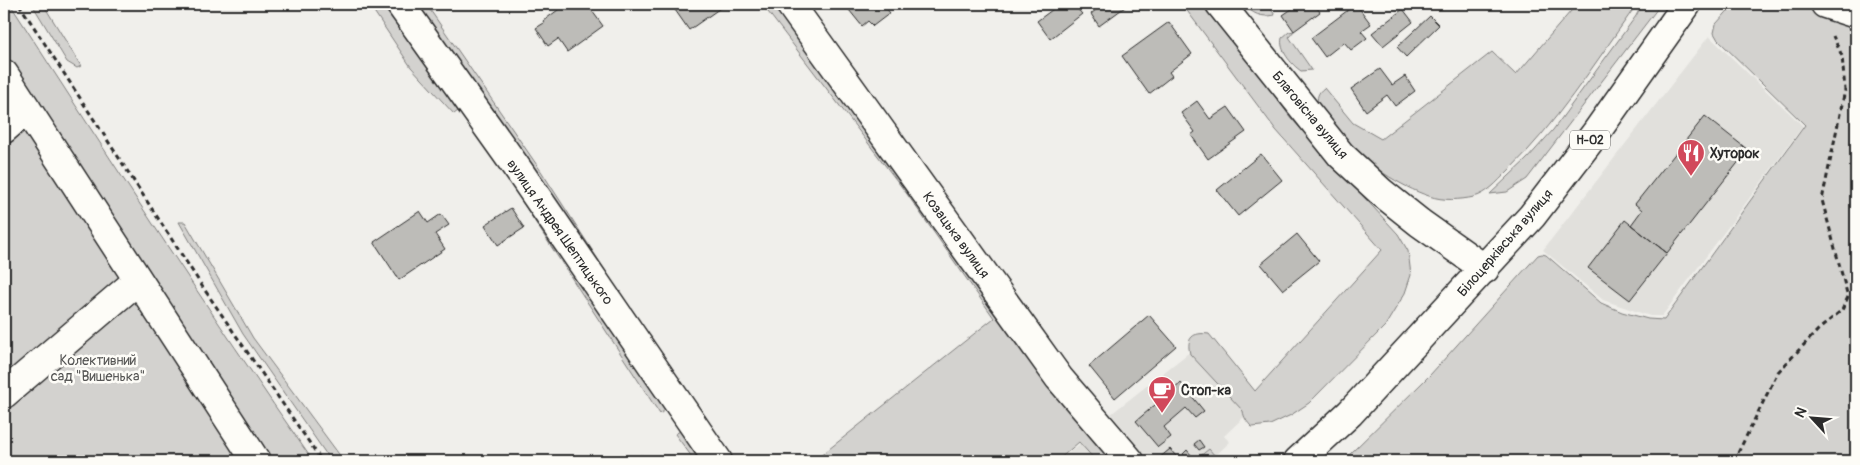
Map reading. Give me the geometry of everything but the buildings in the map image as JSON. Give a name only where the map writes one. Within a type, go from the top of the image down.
[{"type":"street","name":"вулиця Андрея Шептицького","points":[[400,4],[519,171],[718,461]]},
{"type":"street","name":"Козацька вулиця","points":[[790,4],[1059,378],[1130,461]]},
{"type":"street","name":"Благовісна вулиця","points":[[1220,4],[1341,155],[1381,192],[1485,269]]},
{"type":"street","name":"Білоцерківська вулиця","points":[[1298,461],[1350,413],[1532,216],[1590,141],[1687,4]]},
{"type":"street","points":[[1825,4],[1856,14]]},
{"type":"street","points":[[4,74],[138,280],[247,458]]},
{"type":"street","points":[[4,129],[27,109]]},
{"type":"street","points":[[4,394],[138,280]]},
{"type":"path","points":[[19,4],[196,278],[322,461]]},
{"type":"path","points":[[1734,461],[1778,372],[1818,330],[1842,310],[1848,297],[1822,200],[1845,90],[1842,56],[1832,32]]},
{"type":"shaded area","points":[[1709,36],[1803,126],[1662,316],[1650,316],[1603,300],[1543,250]]},
{"type":"shaded area","points":[[1210,336],[1255,392],[1244,417],[1224,436],[1230,442],[1215,456],[1209,449],[1194,461],[1150,461],[1111,414]]},
{"type":"shaded area","points":[[1081,443],[1097,461],[1059,461]]},
{"type":"green space","name":"Колективний сад \"Вишенька\"","points":[[4,4],[10,4],[197,291],[313,461],[4,461]]},
{"type":"green space","points":[[32,4],[43,4],[81,66],[77,68],[67,62]]},
{"type":"green space","points":[[369,4],[389,4],[462,108],[454,114],[411,67]]},
{"type":"green space","points":[[413,4],[426,4],[541,171],[678,383],[734,461],[727,461]]},
{"type":"green space","points":[[762,4],[774,4],[1114,461],[1096,461],[1079,442],[1057,461],[814,461],[994,318],[907,194]]},
{"type":"green space","points":[[1182,4],[1208,4],[1291,118],[1398,234],[1408,251],[1411,275],[1405,293],[1385,326],[1309,403],[1291,415],[1270,425],[1252,427],[1250,425],[1243,411],[1190,354],[1190,340],[1195,335],[1209,334],[1255,391],[1382,250],[1276,130]]},
{"type":"green space","points":[[1243,4],[1267,4],[1275,15],[1257,14]]},
{"type":"green space","points":[[1577,4],[1635,4],[1588,73],[1542,134],[1496,183],[1488,190],[1474,197],[1452,200],[1440,199],[1418,192],[1395,180],[1373,166],[1353,149],[1340,136],[1318,104],[1318,96],[1324,88],[1353,123],[1381,139],[1492,52],[1516,75]]},
{"type":"green space","points":[[1642,4],[1661,4],[1527,179],[1507,192],[1490,194],[1527,159],[1553,130],[1636,16]]},
{"type":"green space","points":[[1734,4],[1856,4],[1856,461],[1343,461],[1430,375],[1538,255],[1546,255],[1601,303],[1622,312],[1648,319],[1664,320],[1805,125],[1718,40],[1714,33],[1716,24]]},
{"type":"green space","points":[[1294,31],[1289,37],[1312,70],[1301,71],[1293,65],[1284,52],[1282,38],[1289,32]]},
{"type":"green space","points":[[526,199],[666,409],[660,414],[521,200]]},
{"type":"green space","points":[[179,222],[185,222],[253,338],[344,461],[331,461],[243,334]]},
{"type":"green space","points":[[680,431],[686,433],[707,461],[695,461],[675,434]]},
{"type":"green space","points":[[1209,449],[1215,456],[1209,461],[1194,461]]},
{"type":"place","name":"Хуторок","points":[[1691,177]]},
{"type":"place","name":"Стоп-ка","points":[[1162,414]]}]
